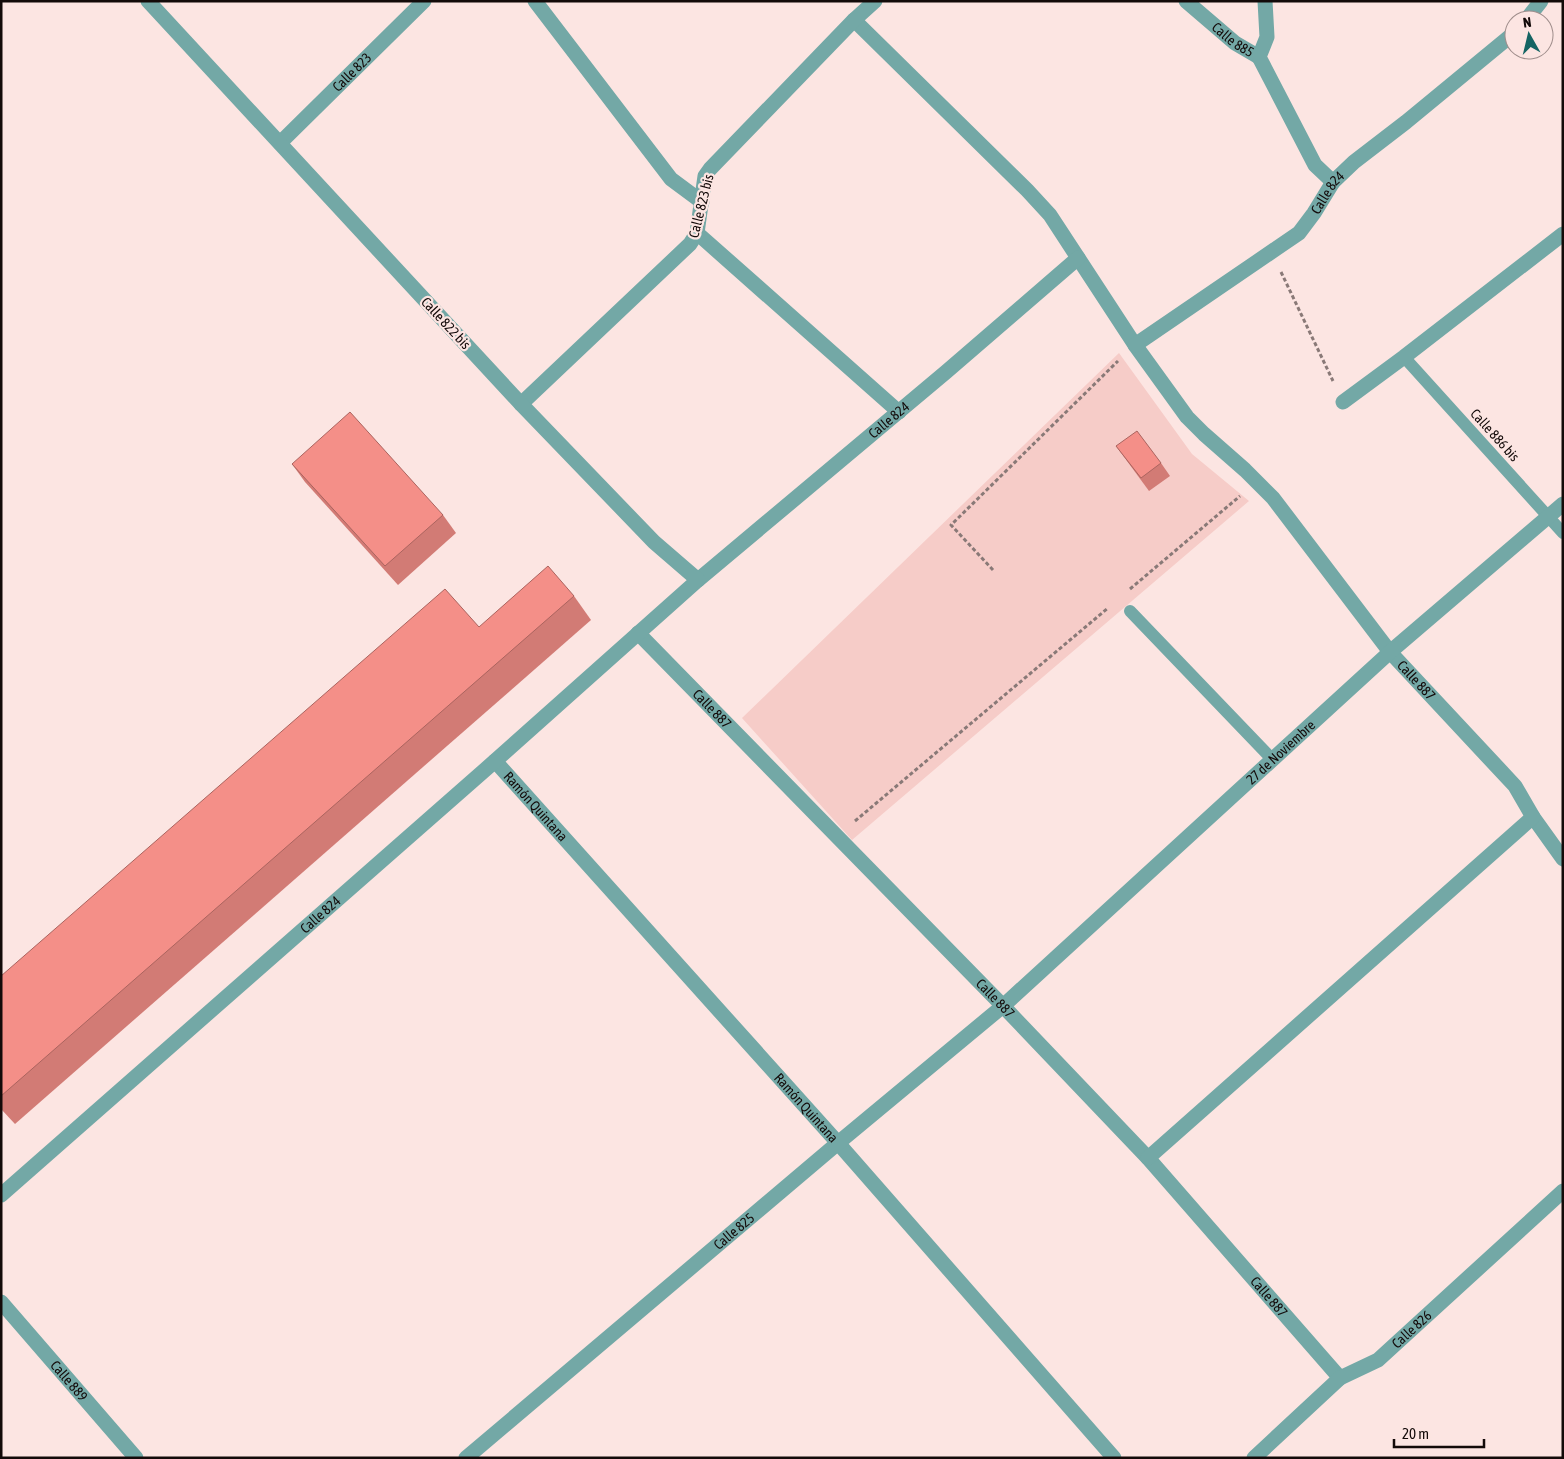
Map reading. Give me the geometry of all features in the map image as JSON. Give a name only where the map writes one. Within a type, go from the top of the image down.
[{"type":"street","name":"Calle 822 bis","points":[[148,1],[521,404],[654,542],[698,580]]},
{"type":"street","name":"Calle 823","points":[[280,143],[424,1]]},
{"type":"street","points":[[535,1],[671,179],[702,202]]},
{"type":"street","name":"Calle 823 bis","points":[[521,404],[690,244],[696,233],[705,176],[710,169],[854,20],[875,1]]},
{"type":"street","name":"Calle 885","points":[[1186,1],[1234,43],[1259,57]]},
{"type":"street","points":[[1265,1],[1267,37],[1259,57],[1314,165],[1333,182]]},
{"type":"street","name":"Calle 887","points":[[854,20],[1027,190],[1050,215],[1135,345],[1187,417],[1245,470],[1272,498],[1390,652],[1515,786],[1533,817],[1563,860]]},
{"type":"street","name":"Calle 824","points":[[1135,345],[1299,233],[1333,182],[1354,162],[1504,41]]},
{"type":"street","points":[[696,233],[899,412]]},
{"type":"street","points":[[1343,402],[1563,234]]},
{"type":"street","name":"Calle 824","points":[[698,580],[899,412],[1078,258]]},
{"type":"street","name":"27 de Noviembre","points":[[1003,1006],[1390,652],[1563,504]]},
{"type":"street","points":[[638,633],[698,580]]},
{"type":"street","name":"Calle 887","points":[[638,633],[1003,1006],[1148,1158],[1340,1378]]},
{"type":"street","name":"Calle 824","points":[[1,1195],[638,633]]},
{"type":"street","name":"Ramón Quintana","points":[[495,761],[838,1142],[1114,1458]]},
{"type":"street","points":[[1148,1158],[1533,817]]},
{"type":"street","name":"Calle 825","points":[[466,1458],[838,1142],[1003,1006]]},
{"type":"street","name":"Calle 826","points":[[1254,1458],[1340,1378],[1378,1360],[1563,1191]]},
{"type":"street","name":"Calle 889","points":[[1,1302],[136,1458]]},
{"type":"lane","name":"Calle 886 bis","points":[[1404,357],[1563,533]]},
{"type":"lane","points":[[1130,610],[1272,759]]},
{"type":"path","points":[[1271,252],[1343,402]]},
{"type":"path","points":[[993,570],[951,526],[1135,345]]},
{"type":"path","points":[[1127,591],[1257,482]]},
{"type":"path","points":[[837,836],[1112,604]]},
{"type":"shaded area","points":[[1119,353],[1192,454],[1249,501],[852,840],[742,718]]},
{"type":"building","points":[[350,412],[443,515],[385,566],[292,464]]},
{"type":"building","points":[[1137,431],[1161,463],[1141,478],[1116,446]]},
{"type":"building","points":[[548,566],[574,596],[1,1096],[1,976],[445,589],[479,627]]}]
